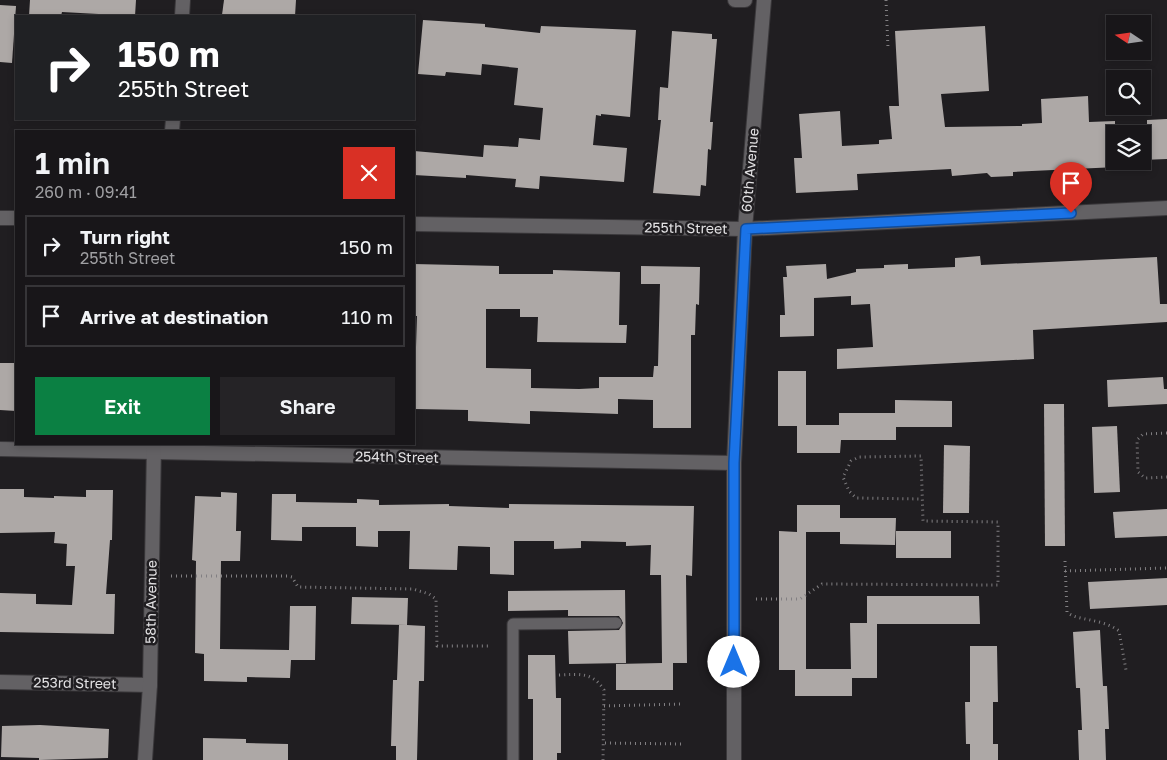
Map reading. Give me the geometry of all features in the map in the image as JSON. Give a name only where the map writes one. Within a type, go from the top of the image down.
[{"type":"street","points":[[182,15],[183,0]]},
{"type":"street","points":[[735,0],[745,0]]},
{"type":"street","name":"60th Avenue","points":[[734,760],[734,463],[746,229],[764,0]]},
{"type":"street","name":"255th Street","points":[[415,224],[746,229],[1167,208]]},
{"type":"street","points":[[0,218],[15,218]]},
{"type":"street","name":"254th Street","points":[[0,449],[153,448],[734,463]]},
{"type":"street","name":"58th Avenue","points":[[145,760],[150,685],[153,448]]},
{"type":"street","name":"253rd Street","points":[[0,682],[150,685]]},
{"type":"lane","points":[[513,760],[513,624],[616,623]]},
{"type":"path","points":[[886,0],[888,48]]},
{"type":"path","points":[[1167,433],[1144,434],[1137,440],[1138,472],[1145,478],[1167,477]]},
{"type":"path","points":[[756,599],[800,599],[822,584],[998,585],[998,522],[923,521],[921,456],[859,457],[851,461],[843,478],[849,491],[856,498],[921,499]]},
{"type":"path","points":[[1065,561],[1067,612],[1072,617],[1110,624],[1119,631],[1126,670]]},
{"type":"path","points":[[1065,571],[1167,568]]},
{"type":"path","points":[[171,576],[288,576],[292,577],[298,587],[413,589],[429,594],[436,599],[437,646],[489,646]]},
{"type":"path","points":[[559,675],[583,674],[592,676],[604,690],[605,743],[603,760]]},
{"type":"path","points":[[604,706],[682,704]]},
{"type":"path","points":[[605,743],[683,744]]},
{"type":"building","points":[[30,0],[136,0],[135,15],[62,12],[61,15],[29,15]]},
{"type":"building","points":[[224,0],[296,0],[295,15],[222,15]]},
{"type":"building","points":[[0,5],[16,6],[12,63],[0,62]]},
{"type":"building","points":[[423,20],[485,24],[485,27],[540,33],[541,26],[636,30],[630,117],[596,115],[593,145],[627,148],[624,182],[540,176],[539,189],[515,187],[516,179],[466,175],[466,178],[415,175],[415,151],[483,157],[484,145],[518,147],[519,138],[540,140],[543,108],[514,105],[518,68],[482,64],[481,75],[446,72],[445,76],[418,74]]},
{"type":"building","points":[[985,26],[989,91],[941,94],[945,127],[1022,126],[1022,124],[1042,123],[1041,99],[1088,96],[1089,122],[1115,121],[1115,125],[1106,125],[1106,168],[1013,172],[1013,176],[991,177],[987,173],[952,176],[951,169],[857,174],[858,190],[796,193],[794,158],[802,158],[799,114],[840,111],[842,146],[879,144],[879,140],[892,139],[889,106],[899,106],[895,31]]},
{"type":"building","points":[[672,31],[712,34],[712,39],[717,39],[710,122],[713,122],[711,150],[708,149],[706,186],[701,185],[700,196],[653,193],[661,120],[658,120],[660,87],[668,88]]},
{"type":"building","points":[[1167,119],[1167,159],[1151,160],[1151,125],[1147,125],[1147,120]]},
{"type":"building","points":[[980,256],[981,265],[1157,257],[1160,304],[1167,304],[1167,322],[1033,330],[1034,359],[837,369],[837,349],[873,347],[870,304],[851,305],[851,296],[814,298],[814,336],[780,337],[780,315],[785,315],[783,277],[787,277],[786,266],[826,264],[827,279],[856,272],[856,269],[884,268],[884,265],[908,264],[908,269],[955,267],[955,258]]},
{"type":"building","points":[[415,264],[499,266],[499,274],[553,274],[553,270],[620,272],[619,325],[627,325],[626,343],[537,342],[538,317],[520,317],[520,309],[486,309],[486,368],[531,369],[531,388],[599,388],[599,377],[653,377],[654,366],[658,366],[660,284],[641,284],[641,266],[700,267],[699,305],[696,304],[695,335],[691,335],[691,428],[653,428],[653,400],[618,399],[618,414],[530,411],[530,424],[468,421],[468,410],[415,409],[417,316],[415,316]]},
{"type":"building","points":[[0,363],[15,363],[15,411],[0,410]]},
{"type":"building","points":[[778,371],[806,371],[806,425],[839,425],[839,413],[895,413],[895,400],[952,401],[952,427],[896,427],[896,440],[841,440],[840,453],[797,453],[797,426],[778,426]]},
{"type":"building","points":[[1163,377],[1164,389],[1167,389],[1167,404],[1108,407],[1107,380]]},
{"type":"building","points":[[1044,404],[1064,404],[1065,546],[1045,546]]},
{"type":"building","points":[[1117,426],[1120,492],[1094,493],[1092,427]]},
{"type":"building","points":[[944,445],[970,446],[969,513],[943,513]]},
{"type":"building","points":[[0,489],[24,489],[24,497],[54,498],[54,496],[86,497],[86,490],[113,490],[112,540],[110,540],[106,594],[115,594],[114,634],[0,632],[0,593],[36,594],[36,604],[72,605],[75,566],[66,566],[67,544],[54,543],[55,532],[0,533]]},
{"type":"building","points":[[221,492],[237,493],[236,531],[241,531],[240,561],[221,561],[220,649],[289,650],[290,606],[316,606],[315,660],[291,660],[290,678],[247,677],[247,682],[204,681],[204,654],[195,653],[196,561],[192,560],[195,496],[221,497]]},
{"type":"building","points":[[272,494],[296,494],[296,502],[357,503],[357,499],[379,500],[379,505],[449,504],[449,506],[509,508],[509,504],[694,506],[692,576],[686,575],[687,663],[673,663],[673,690],[616,690],[616,664],[662,663],[661,575],[650,575],[651,545],[626,546],[626,542],[581,541],[581,548],[554,549],[554,541],[514,541],[514,575],[490,574],[490,547],[458,546],[457,570],[409,569],[410,531],[378,531],[378,547],[356,546],[356,527],[302,527],[302,541],[271,540]]},
{"type":"building","points":[[797,505],[840,505],[840,518],[896,518],[895,545],[840,544],[840,532],[806,532],[806,669],[851,669],[850,623],[867,623],[867,596],[979,596],[980,624],[877,624],[877,678],[852,678],[852,696],[795,696],[795,670],[779,670],[779,531],[797,532]]},
{"type":"building","points":[[1167,509],[1167,536],[1115,538],[1113,512]]},
{"type":"building","points":[[896,531],[951,531],[951,558],[896,558]]},
{"type":"building","points":[[1167,578],[1167,605],[1090,609],[1088,582]]},
{"type":"building","points":[[625,590],[626,663],[569,664],[568,631],[619,630],[623,623],[619,616],[568,616],[568,610],[508,611],[508,591]]},
{"type":"building","points":[[352,597],[408,598],[407,625],[351,624]]},
{"type":"building","points":[[399,625],[425,626],[424,681],[419,681],[417,760],[396,760],[396,746],[391,746],[393,680],[397,680]]},
{"type":"building","points":[[1100,630],[1103,686],[1107,686],[1109,729],[1105,729],[1106,760],[1079,760],[1078,730],[1082,730],[1080,688],[1076,688],[1073,632]]},
{"type":"building","points":[[970,646],[997,646],[998,702],[993,702],[993,744],[998,744],[998,760],[970,760],[970,744],[966,744],[965,702],[970,702]]},
{"type":"building","points":[[528,655],[555,655],[556,698],[561,698],[561,753],[557,753],[557,760],[533,760],[533,699],[528,699]]},
{"type":"building","points":[[40,725],[109,729],[108,758],[39,760],[39,758],[1,757],[2,726]]},
{"type":"building","points":[[203,738],[246,739],[246,743],[288,744],[288,760],[203,760]]},
{"type":"route","points":[[734,662],[734,463],[746,229],[1071,213]]}]
